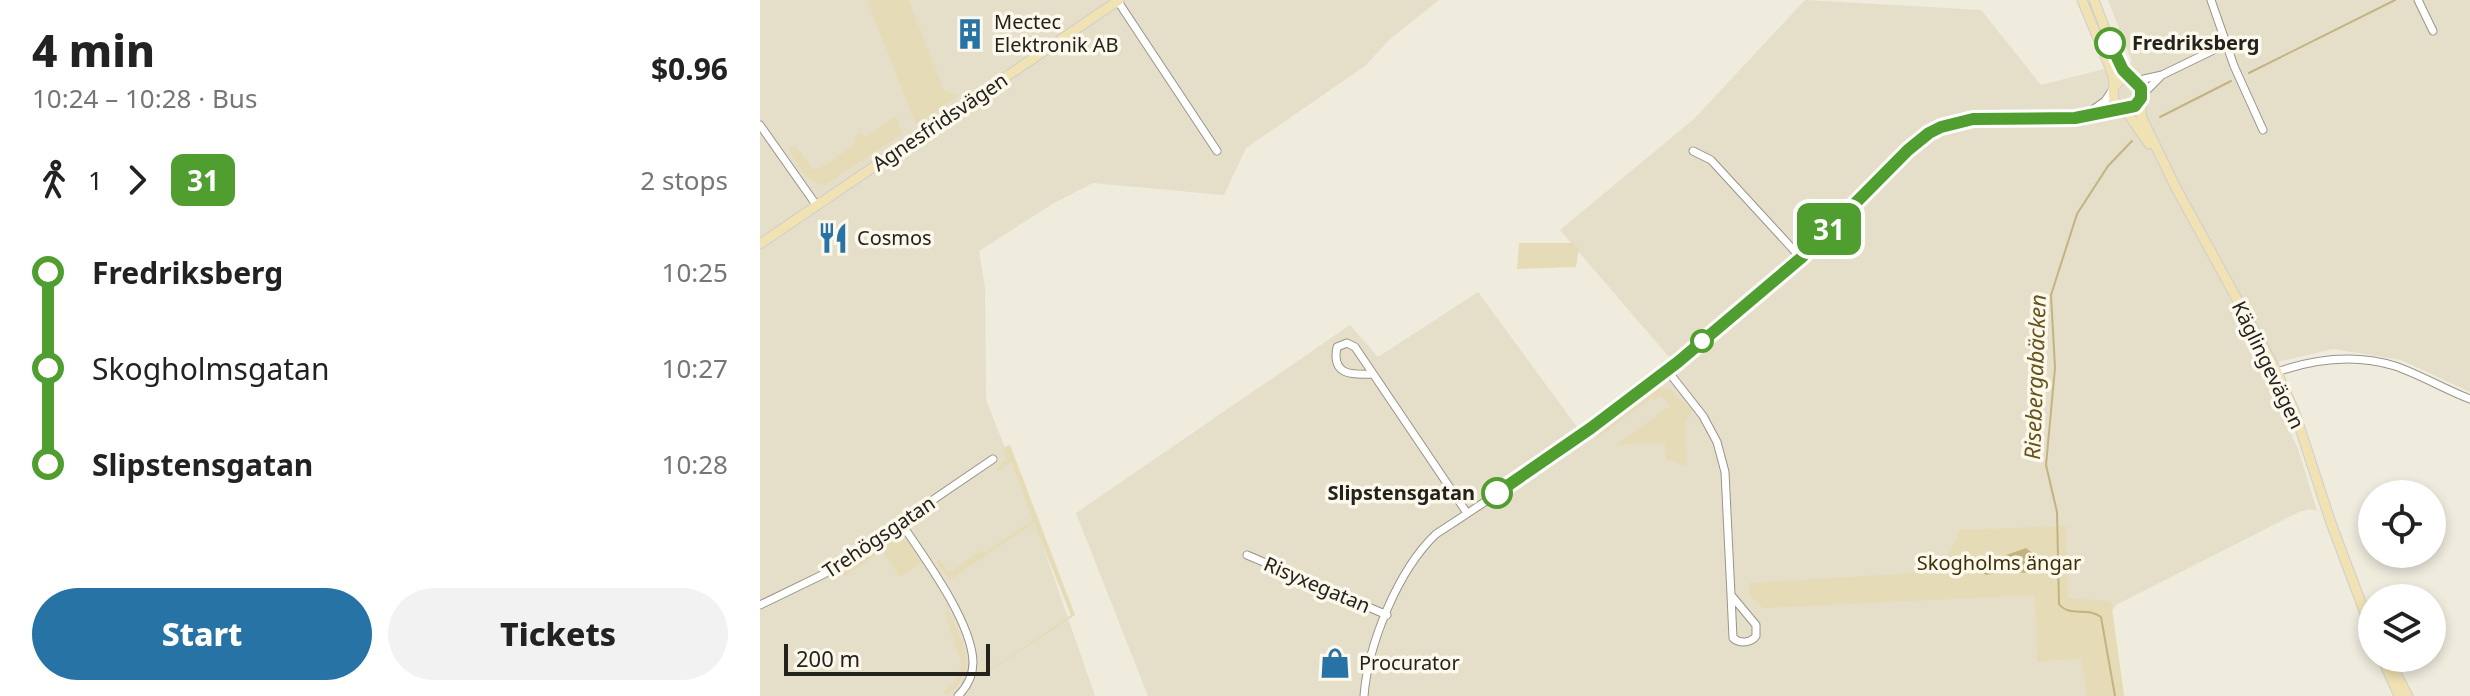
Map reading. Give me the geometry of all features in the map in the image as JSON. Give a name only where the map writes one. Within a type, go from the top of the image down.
[{"type":"main road","name":"Agnesfridsvägen","points":[[760,244],[1118,0]]},
{"type":"main road","points":[[2082,0],[2113,75],[2114,101],[2122,108],[2135,106],[2141,97],[2141,88],[2117,60],[2094,0]]},
{"type":"main road","points":[[2114,87],[2123,79],[2133,80]]},
{"type":"main road","name":"Käglingevägen","points":[[2141,97],[2141,116],[2176,188],[2277,372],[2300,427],[2358,595]]},
{"type":"main road","name":"Käglingevägen","points":[[2122,108],[2176,188]]},
{"type":"main road","points":[[2388,672],[2399,696]]},
{"type":"main road","points":[[2395,672],[2408,696]]},
{"type":"street","points":[[1118,0],[1217,151]]},
{"type":"street","points":[[2211,0],[2226,44],[2263,130]]},
{"type":"street","points":[[2418,0],[2433,31]]},
{"type":"street","points":[[2133,80],[2162,75],[2226,44]]},
{"type":"street","points":[[2141,97],[2162,75]]},
{"type":"street","points":[[2075,118],[2098,107],[2114,87]]},
{"type":"street","points":[[1364,696],[1368,666],[1387,615],[1414,557],[1436,534],[1591,428],[1667,370],[1801,258],[1908,150],[1929,133],[1973,119],[2075,118],[2122,108]]},
{"type":"street","points":[[760,125],[817,206]]},
{"type":"street","points":[[1693,151],[1711,160],[1801,258]]},
{"type":"street","points":[[1373,374],[1344,372],[1336,359],[1339,345],[1347,343],[1355,347],[1467,513]]},
{"type":"street","points":[[2277,372],[2324,360],[2373,362],[2395,366],[2470,399]]},
{"type":"street","points":[[1667,370],[1709,425],[1723,460],[1733,638],[1740,642],[1750,641],[1756,636],[1756,625],[1731,595]]},
{"type":"street","name":"Trehögsgatan","points":[[760,605],[824,574],[993,459]]},
{"type":"street","points":[[901,523],[943,585],[970,646],[972,673],[958,696]]},
{"type":"street","name":"Risyxegatan","points":[[1247,555],[1387,615]]},
{"type":"shaded area","points":[[760,0],[1439,0],[1390,39],[1365,66],[1246,148],[1224,195],[1093,183],[1054,203],[979,251],[985,288],[986,400],[1035,523],[1095,696],[760,696]]},
{"type":"shaded area","points":[[1805,0],[1981,10],[2041,85],[2132,62],[2108,0],[2470,0],[2470,392],[2401,360],[2333,349],[2260,366],[2298,449],[2317,511],[2309,509],[2299,512],[2116,605],[2112,611],[2124,696],[1148,696],[1076,513],[1350,325],[1378,357],[1478,292],[1577,427],[1669,357],[1560,230],[1694,119]]},
{"type":"shaded area","points":[[2026,548],[2036,556],[2037,569],[2033,573],[1986,575],[1973,562],[1992,560]]},
{"type":"green space","points":[[867,0],[909,0],[944,91],[960,95],[916,124]]},
{"type":"green space","points":[[896,116],[902,134],[825,185],[807,177],[788,149],[795,145],[813,170],[824,166],[856,143],[853,138],[861,132],[865,137]]},
{"type":"green space","points":[[1519,243],[1574,243],[1579,249],[1576,267],[1517,269]]},
{"type":"green space","points":[[1658,387],[1671,390],[1692,410],[1685,424],[1687,466],[1666,459],[1665,443],[1616,445],[1670,406],[1661,395],[1654,401],[1651,398],[1598,438],[1596,435]]},
{"type":"green space","points":[[1010,445],[1075,615],[982,676],[978,676],[979,672],[989,667],[991,669],[1071,615],[1034,523],[950,580],[936,562],[940,559],[951,572],[981,550],[984,553],[1033,520],[1011,462],[998,471],[996,468],[1007,459],[1003,448]]},
{"type":"green space","name":"Skogholms ängar","points":[[2066,526],[2068,598],[2111,601],[2124,696],[2087,696],[2081,658],[2037,662],[2035,595],[1763,608],[1749,596],[1749,583],[1932,572],[1949,553],[1959,530]]},
{"type":"green space","points":[[895,537],[905,539],[922,562],[900,577],[882,551],[845,576],[841,573]]},
{"type":"green space","points":[[948,610],[963,644],[966,665],[958,685],[947,695],[944,691],[955,682],[962,665],[945,613]]},
{"type":"waterway","name":"Risebergabäcken","points":[[2249,73],[2395,0]]},
{"type":"waterway","name":"Risebergabäcken","points":[[2160,117],[2231,81]]},
{"type":"waterway","name":"Risebergabäcken","points":[[2115,696],[2101,617],[2090,612],[2068,610],[2059,604],[2057,512],[2046,465],[2055,368],[2051,295],[2077,214],[2108,166],[2132,141]]},
{"type":"bus line","name":"31","points":[[1497,493],[1591,428],[1678,362],[1801,258],[1918,140],[1929,133],[1973,119],[2075,118],[2135,106],[2141,98],[2141,88],[2123,70],[2110,43]]},
{"type":"place","name":"Mectec Elektronik AB","points":[[970,34]]},
{"type":"place","name":"Fredriksberg","points":[[2110,43]]},
{"type":"place","name":"Cosmos","points":[[833,238]]},
{"type":"place","name":"Slipstensgatan","points":[[1497,493]]},
{"type":"place","name":"Procurator","points":[[1335,663]]}]
